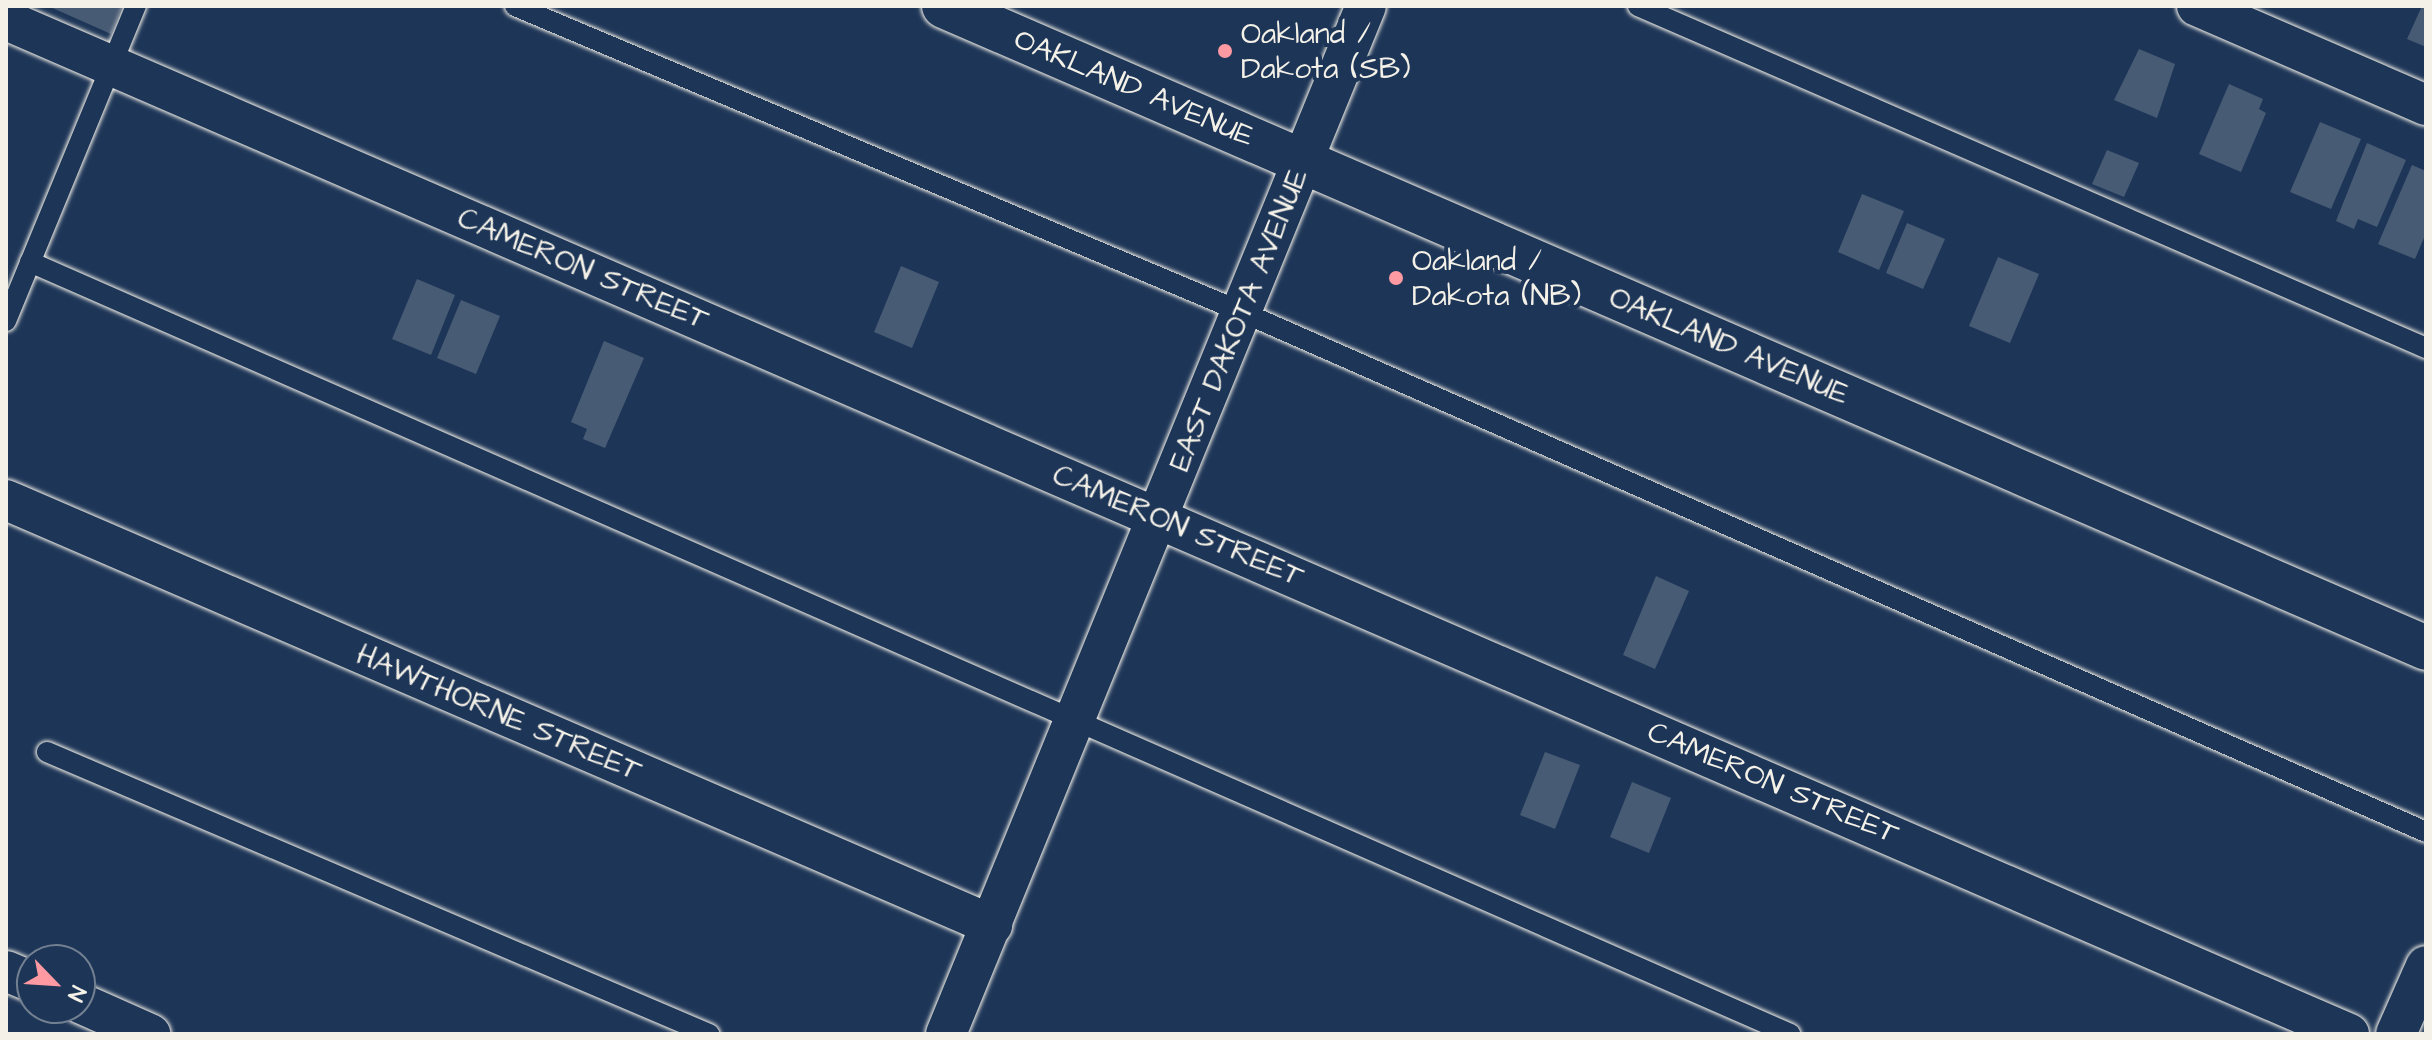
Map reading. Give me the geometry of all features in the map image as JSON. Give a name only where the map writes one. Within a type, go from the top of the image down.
[{"type":"street","name":"OAKLAND AVENUE","points":[[944,6],[2426,648]]},
{"type":"street","name":"EAST DAKOTA AVENUE","points":[[946,1034],[1366,6]]},
{"type":"street","points":[[2197,6],[2426,105]]},
{"type":"street","name":"CAMERON STREET","points":[[6,20],[2349,1034]]},
{"type":"street","name":"HAWTHORNE STREET","points":[[6,500],[992,925]]},
{"type":"street","points":[[2396,1034],[2426,966]]},
{"type":"street","points":[[96,1010],[150,1034]]},
{"type":"lane","points":[[6,321],[136,6]]},
{"type":"lane","points":[[515,6],[1242,312],[2426,832]]},
{"type":"lane","points":[[1638,6],[2426,348]]},
{"type":"lane","points":[[30,262],[1790,1034]]},
{"type":"lane","points":[[47,752],[709,1034]]},
{"type":"building","points":[[48,6],[122,6],[111,34]]},
{"type":"building","points":[[2422,6],[2426,6],[2426,47],[2407,39]]},
{"type":"building","points":[[2139,49],[2175,64],[2157,118],[2114,100]]},
{"type":"building","points":[[2229,84],[2263,99],[2259,109],[2266,113],[2241,172],[2199,154]]},
{"type":"building","points":[[2320,122],[2361,139],[2331,209],[2290,192]]},
{"type":"building","points":[[2367,143],[2406,160],[2377,227],[2358,219],[2354,229],[2336,221]]},
{"type":"building","points":[[2107,150],[2139,163],[2124,197],[2092,184]]},
{"type":"building","points":[[2412,165],[2426,171],[2426,233],[2415,259],[2378,244]]},
{"type":"building","points":[[1862,194],[1904,211],[1879,270],[1838,252]]},
{"type":"building","points":[[1907,223],[1945,239],[1923,289],[1886,273]]},
{"type":"building","points":[[1998,257],[2039,274],[2010,343],[1969,326]]},
{"type":"building","points":[[901,266],[939,282],[912,348],[874,332]]},
{"type":"building","points":[[417,279],[455,295],[431,355],[392,339]]},
{"type":"building","points":[[461,300],[500,316],[476,374],[437,358]]},
{"type":"building","points":[[604,341],[644,358],[605,448],[583,439],[587,429],[571,422]]},
{"type":"building","points":[[1656,576],[1689,591],[1655,669],[1623,655]]},
{"type":"building","points":[[1545,752],[1580,765],[1555,829],[1520,815]]},
{"type":"building","points":[[1632,782],[1671,798],[1649,853],[1610,837]]},
{"type":"place","name":"Oakland / Dakota (SB)","points":[[1225,51]]},
{"type":"place","name":"Oakland / Dakota (NB)","points":[[1396,278]]}]
